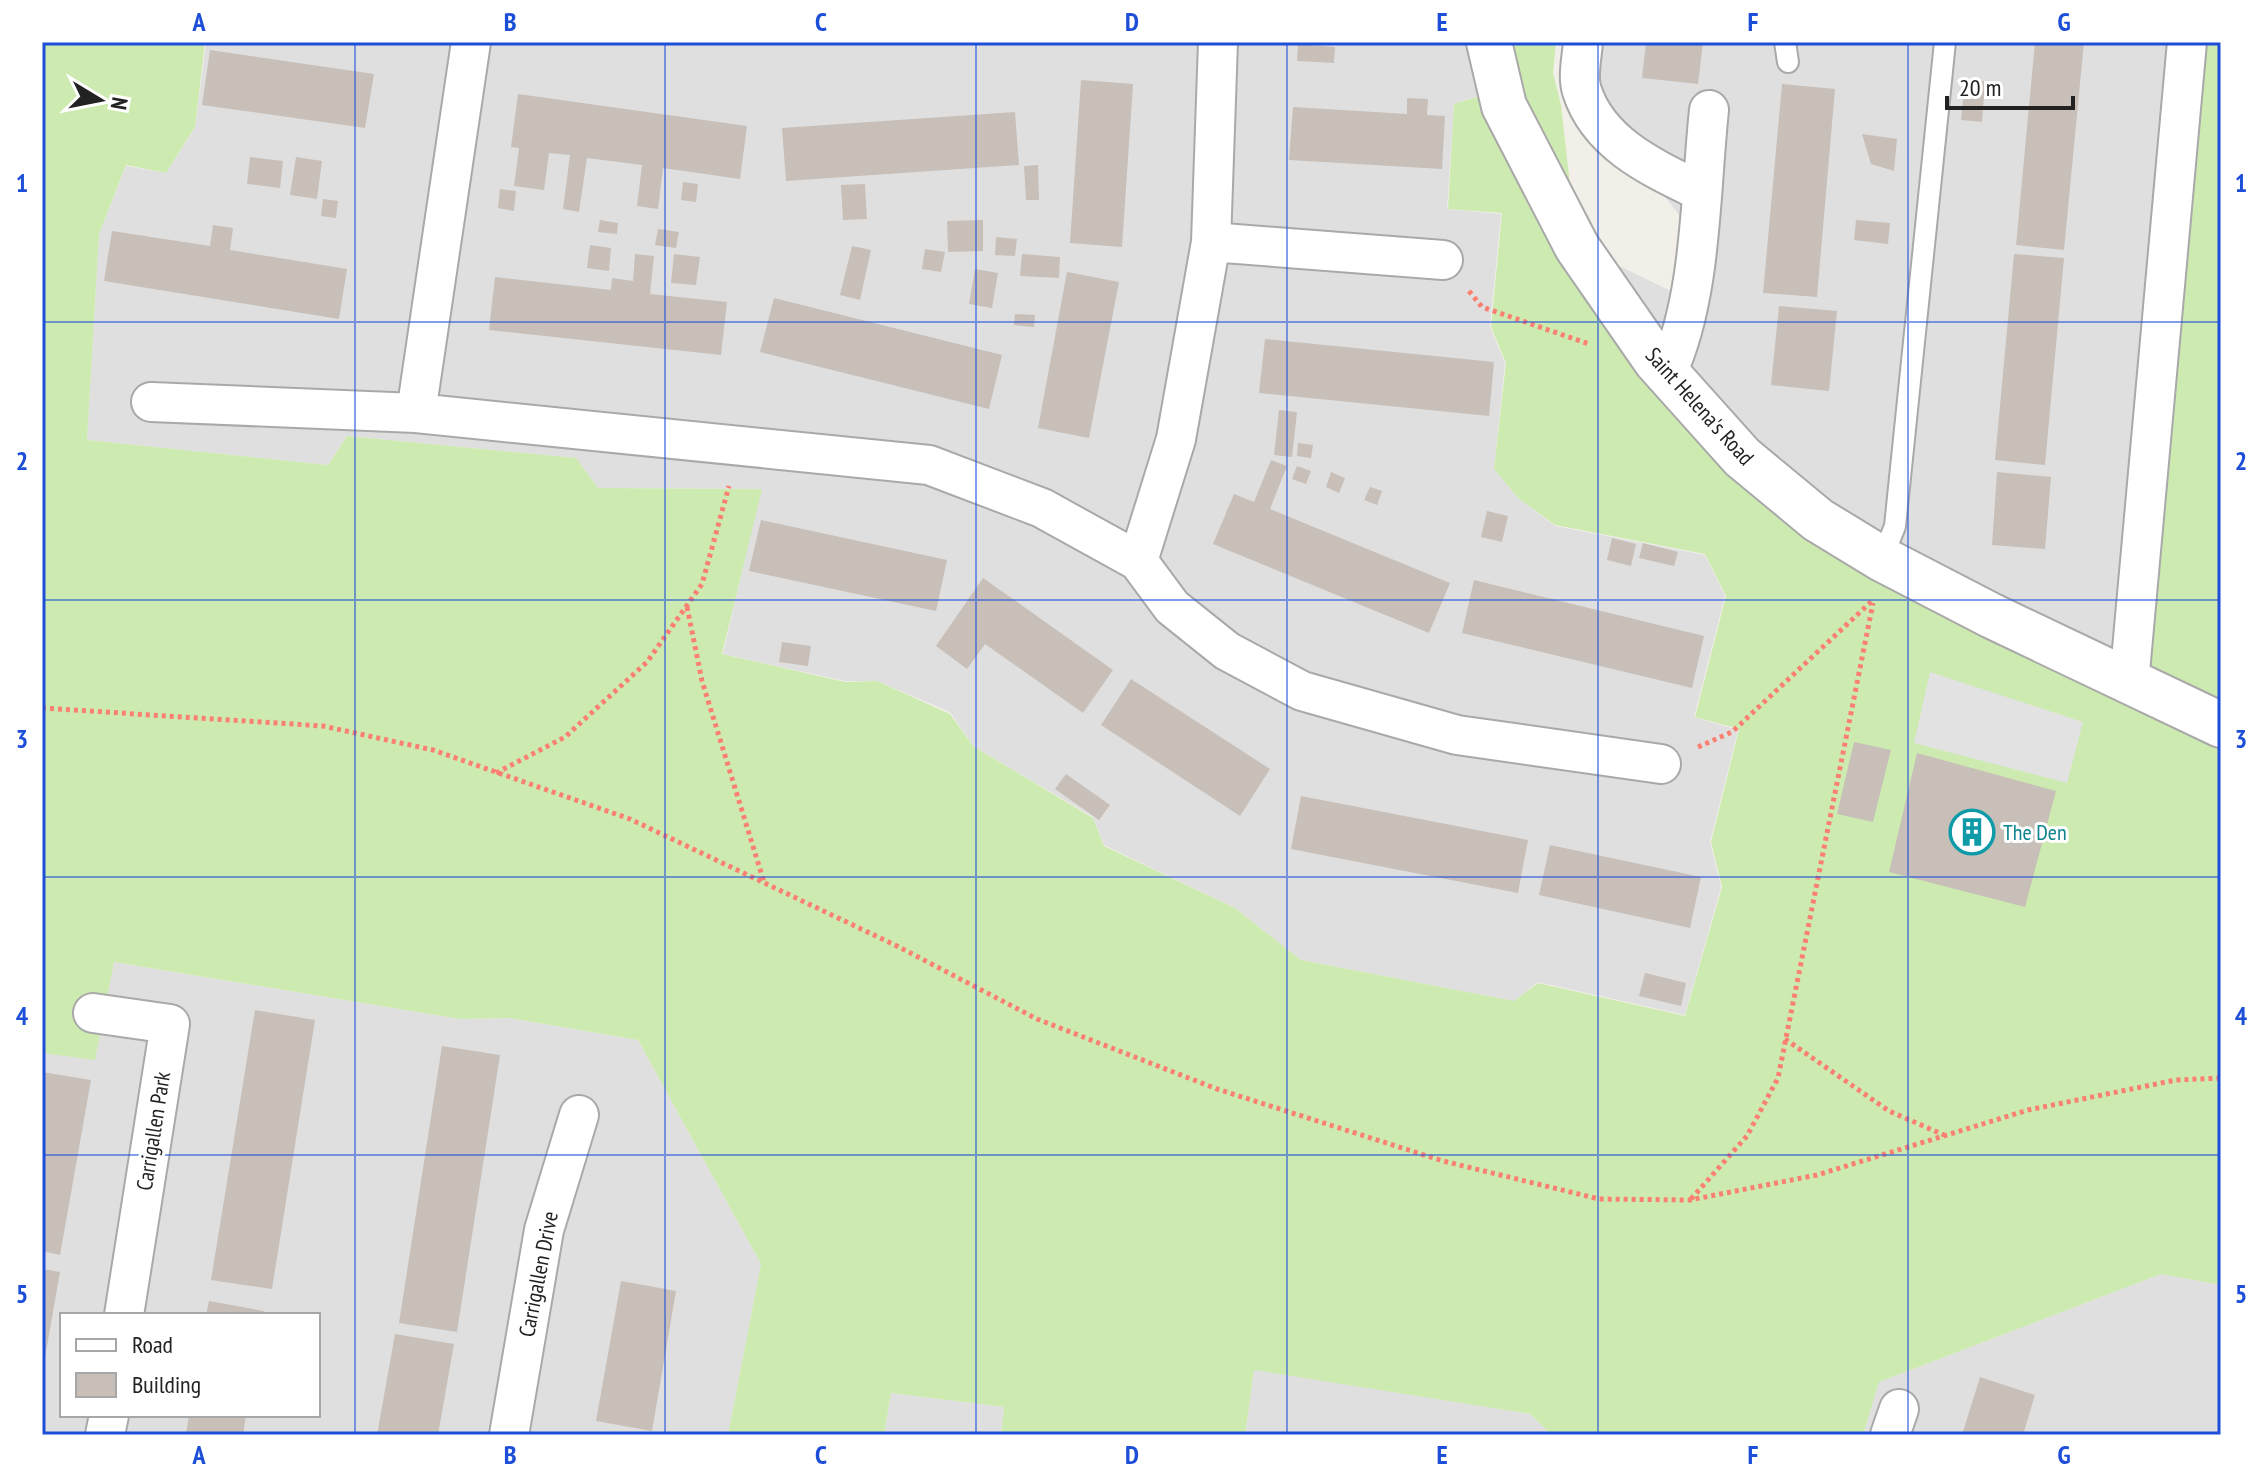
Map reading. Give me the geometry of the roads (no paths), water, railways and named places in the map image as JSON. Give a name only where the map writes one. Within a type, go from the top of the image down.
[{"type":"street","points":[[416,413],[471,42]]},
{"type":"street","points":[[1138,561],[1176,439],[1211,242],[1218,42]]},
{"type":"street","name":"Saint Helena's Road","points":[[1489,42],[1504,106],[1577,247],[1661,367],[1742,457],[1818,520],[1878,580],[2129,683],[2221,725]]},
{"type":"street","points":[[1583,42],[1581,89],[1602,132],[1659,171],[1700,191]]},
{"type":"street","points":[[2129,683],[2187,42]]},
{"type":"street","points":[[1661,367],[1682,340],[1691,286],[1709,110]]},
{"type":"street","points":[[1211,242],[1443,260]]},
{"type":"street","points":[[151,402],[416,413],[929,465],[1042,508],[1138,561],[1172,607],[1227,651],[1302,691],[1457,735],[1661,764]]},
{"type":"street","name":"Carrigallen Park","points":[[93,1013],[170,1024],[124,1313]]},
{"type":"street","name":"Carrigallen Drive","points":[[509,1435],[544,1230],[579,1115]]},
{"type":"lane","points":[[1878,580],[1895,526],[1945,42]]},
{"type":"place","name":"The Den","points":[[1972,832]]}]
